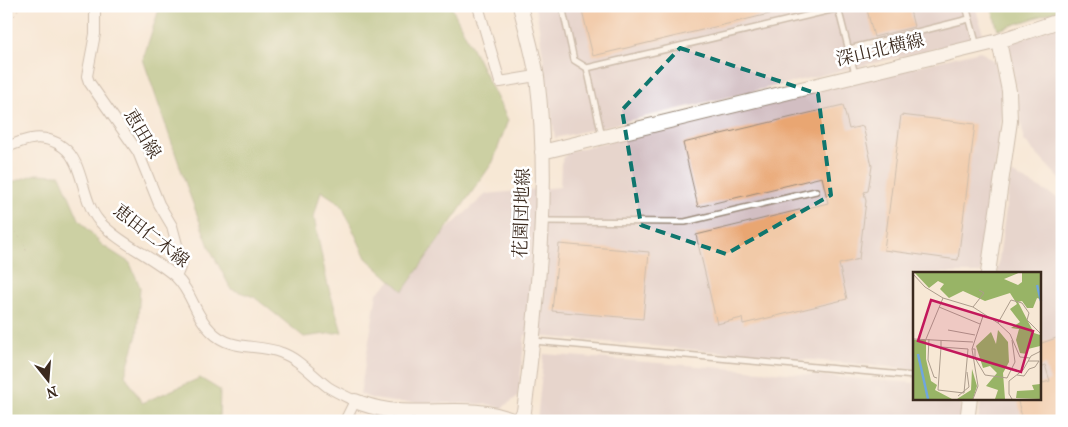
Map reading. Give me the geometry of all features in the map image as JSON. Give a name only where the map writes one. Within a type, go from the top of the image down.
[{"type":"street","name":"恵田線","points":[[95,6],[95,34],[87,76],[89,82],[138,152],[159,204],[172,226],[182,264],[176,277]]},
{"type":"street","points":[[478,6],[500,82],[536,76]]},
{"type":"street","name":"花園団地線","points":[[519,421],[524,411],[533,341],[542,221],[542,152],[536,76],[520,6]]},
{"type":"street","name":"深山北横線","points":[[542,152],[999,41],[1062,20]]},
{"type":"street","points":[[988,272],[1010,121],[1009,91],[999,41]]},
{"type":"street","name":"恵田仁木線","points":[[6,148],[32,138],[48,139],[65,148],[76,164],[92,212],[115,234],[176,277],[186,289],[203,322],[211,332],[222,340],[234,345],[272,349],[284,353],[329,388],[354,401],[389,410],[472,412],[494,414],[514,421]]},
{"type":"street","points":[[967,421],[970,400]]},
{"type":"street","points":[[345,421],[354,401]]},
{"type":"lane","points":[[562,6],[574,60],[587,68],[848,6]]},
{"type":"lane","points":[[966,6],[977,46]]},
{"type":"lane","points":[[838,8],[855,75]]},
{"type":"lane","points":[[849,49],[969,19]]},
{"type":"lane","points":[[587,68],[602,138]]},
{"type":"lane","points":[[542,221],[685,222],[816,191]]},
{"type":"lane","points":[[533,341],[913,376]]},
{"type":"path","points":[[6,28],[22,6]]},
{"type":"path","points":[[6,220],[23,241],[27,253]]},
{"type":"highlighted area","points":[[680,48],[818,94],[831,195],[726,254],[641,225],[622,110]]},
{"type":"shaded area","points":[[534,6],[975,6],[984,37],[555,138],[537,14]]},
{"type":"shaded area","points":[[1062,24],[1062,181],[1024,141],[1009,43]]},
{"type":"shaded area","points":[[980,51],[995,62],[1002,90],[1002,115],[981,272],[913,272],[913,369],[525,335],[518,396],[502,408],[486,404],[393,402],[373,399],[360,394],[377,293],[486,194],[560,187],[561,163],[567,152]]},
{"type":"shaded area","points":[[1011,173],[1062,200],[1062,421],[978,421],[981,400],[1040,400],[1040,272],[997,272]]},
{"type":"shaded area","points":[[544,354],[913,383],[913,400],[962,400],[959,421],[537,421]]},
{"type":"green space","points":[[160,6],[451,6],[508,120],[493,162],[403,291],[366,258],[341,204],[321,191],[314,217],[327,282],[342,332],[304,337],[254,297],[231,289],[210,249],[143,59]]},
{"type":"green space","points":[[991,6],[1062,6],[1062,9],[998,30]]},
{"type":"green space","points":[[36,174],[60,175],[79,219],[102,245],[130,263],[140,287],[137,335],[125,375],[142,403],[200,378],[220,390],[219,421],[6,421],[6,184]]},
{"type":"building","points":[[581,6],[790,6],[790,9],[593,56]]},
{"type":"building","points":[[866,6],[909,6],[914,27],[874,37]]},
{"type":"building","points":[[843,105],[849,129],[863,126],[872,166],[868,191],[864,192],[866,201],[859,259],[839,264],[847,299],[743,324],[742,318],[717,324],[696,235],[828,203],[822,177],[698,207],[683,143]]},
{"type":"building","points":[[901,115],[975,124],[958,260],[884,250]]},
{"type":"building","points":[[559,244],[649,252],[643,319],[552,311]]},
{"type":"building","points":[[1062,336],[1062,421],[1023,421],[1018,400],[1040,400],[1040,384],[1050,381],[1045,365],[1040,367],[1040,344]]}]
